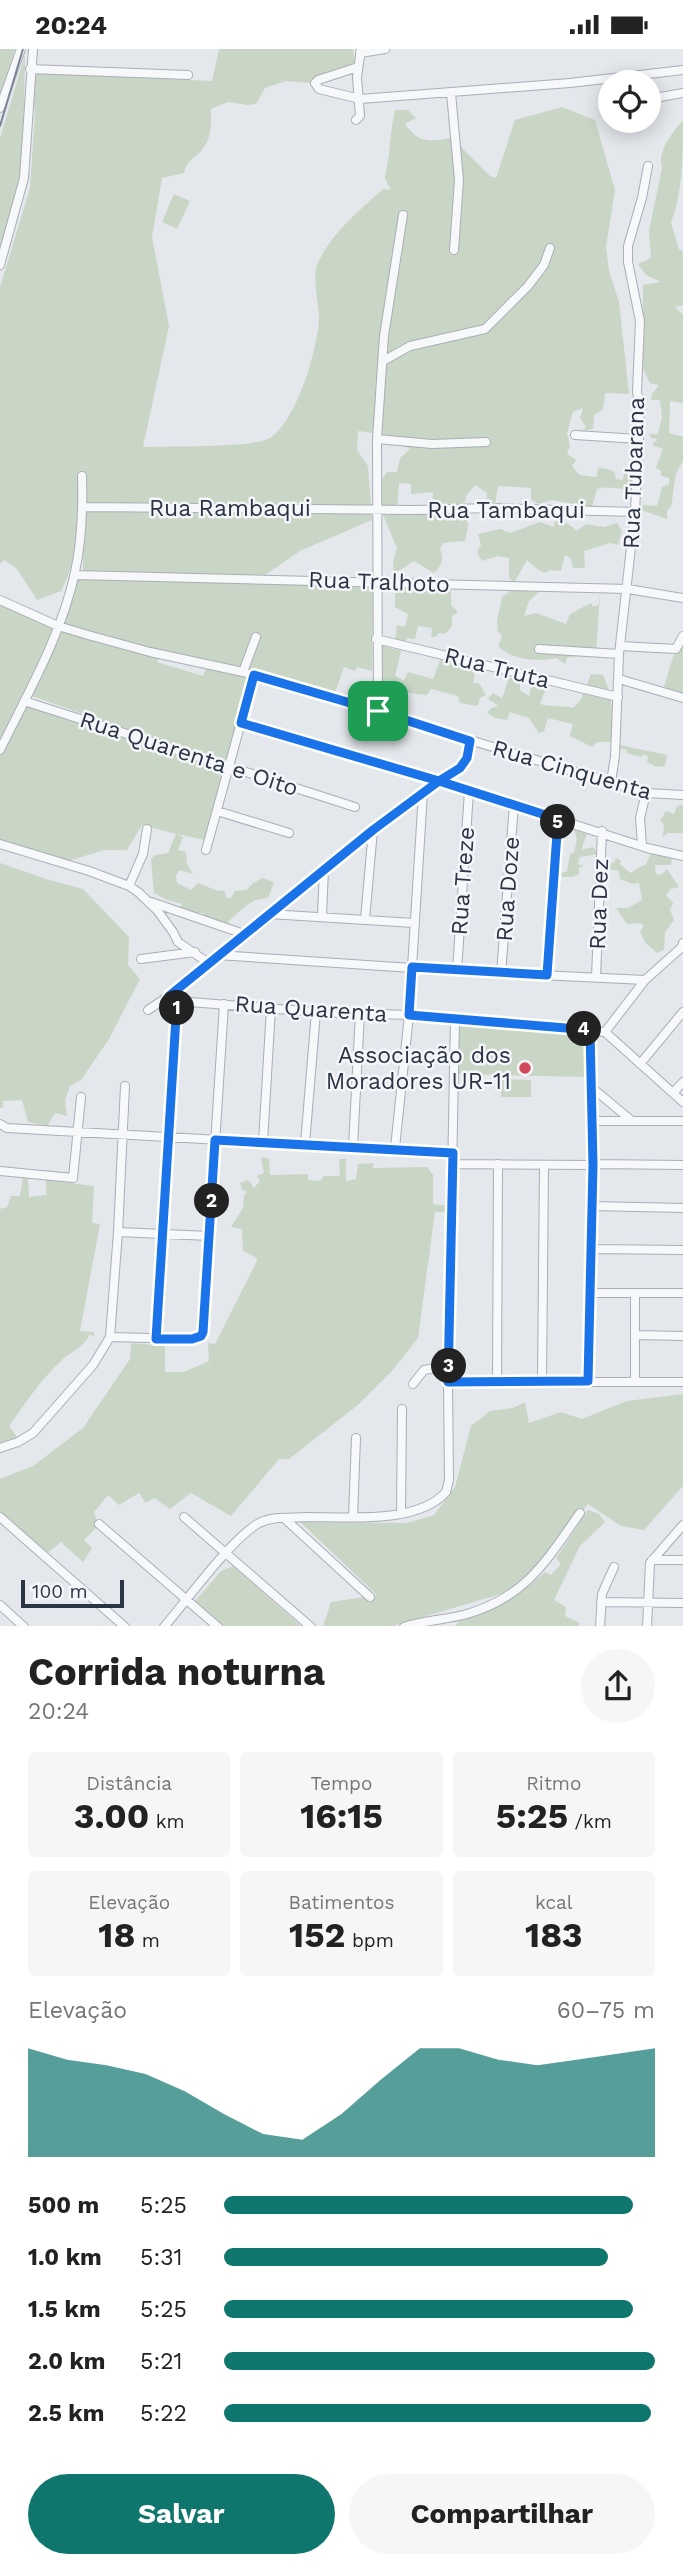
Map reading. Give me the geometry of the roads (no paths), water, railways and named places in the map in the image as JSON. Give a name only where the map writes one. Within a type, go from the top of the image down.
[{"type":"street","points":[[0,108],[21,49]]},
{"type":"street","points":[[0,265],[24,178],[33,49]]},
{"type":"street","points":[[358,118],[360,99],[357,87],[361,51],[385,49]]},
{"type":"street","points":[[358,67],[315,83],[319,89],[360,99],[570,83],[683,70]]},
{"type":"street","points":[[30,69],[188,75]]},
{"type":"street","points":[[452,93],[459,180],[454,250]]},
{"type":"street","points":[[661,97],[683,93]]},
{"type":"street","name":"Rua Tubarana","points":[[611,782],[619,650],[628,589],[639,439],[640,403],[636,392],[640,321],[628,246],[648,166]]},
{"type":"street","points":[[378,711],[377,439],[383,361],[403,215]]},
{"type":"street","points":[[383,361],[410,346],[485,329],[528,286],[544,265],[550,248]]},
{"type":"street","points":[[575,436],[639,439]]},
{"type":"street","points":[[377,439],[432,445],[486,442]]},
{"type":"street","points":[[0,750],[2,740],[24,701],[58,626],[75,575],[83,507],[82,476]]},
{"type":"street","name":"Rua Rambaqui","points":[[83,507],[377,509]]},
{"type":"street","name":"Rua Tambaqui","points":[[377,509],[514,508],[635,512]]},
{"type":"street","name":"Rua Tralhoto","points":[[75,575],[628,589],[683,597]]},
{"type":"street","name":"Rua Cinquenta","points":[[0,600],[58,626],[150,652],[243,671],[646,793],[683,795]]},
{"type":"street","points":[[539,649],[676,649],[683,636]]},
{"type":"street","points":[[243,671],[256,637]]},
{"type":"street","name":"Rua Truta","points":[[376,639],[618,697]]},
{"type":"street","points":[[206,850],[254,675]]},
{"type":"street","points":[[619,678],[683,698]]},
{"type":"street","name":"Rua Quarenta e Oito","points":[[24,701],[355,807]]},
{"type":"street","points":[[241,723],[683,856]]},
{"type":"street","points":[[148,1010],[169,996],[373,830],[439,781],[456,772],[464,764],[470,741]]},
{"type":"street","name":"Rua Treze","points":[[457,971],[469,791]]},
{"type":"street","points":[[395,1148],[409,1015],[423,793]]},
{"type":"street","points":[[642,845],[640,818],[646,793]]},
{"type":"street","name":"Rua Doze","points":[[501,974],[514,804]]},
{"type":"street","points":[[217,811],[289,833]]},
{"type":"street","points":[[547,975],[558,819]]},
{"type":"street","points":[[129,886],[143,854],[147,829]]},
{"type":"street","points":[[365,919],[373,830]]},
{"type":"street","name":"Rua Dez","points":[[596,977],[602,831]]},
{"type":"street","points":[[0,843],[129,886],[150,902],[173,932],[175,940],[207,963]]},
{"type":"street","points":[[323,916],[324,869]]},
{"type":"street","points":[[150,902],[244,934]]},
{"type":"street","points":[[269,913],[414,923]]},
{"type":"street","points":[[683,946],[645,980],[604,1032],[683,1102]]},
{"type":"street","points":[[141,959],[195,953]]},
{"type":"street","points":[[217,955],[501,974],[645,980]]},
{"type":"street","name":"Rua Quarenta","points":[[169,996],[177,1001],[316,1012],[409,1015],[604,1032]]},
{"type":"street","points":[[156,1339],[177,1001]]},
{"type":"street","points":[[110,1337],[192,1339],[201,1336],[204,1325],[224,1004]]},
{"type":"street","points":[[263,1142],[271,1008]]},
{"type":"street","points":[[305,1144],[316,1012]]},
{"type":"street","points":[[640,1064],[683,1012]]},
{"type":"street","points":[[353,1147],[360,1013]]},
{"type":"street","points":[[164,1626],[228,1552],[260,1523],[284,1518],[401,1514],[422,1510],[446,1492],[449,1481],[448,1382],[455,1019]]},
{"type":"street","points":[[588,1381],[593,1165],[590,1030]]},
{"type":"street","points":[[673,1093],[683,1082]]},
{"type":"street","points":[[0,1448],[33,1433],[93,1366],[110,1337],[125,1086]]},
{"type":"street","points":[[590,1086],[632,1121]]},
{"type":"street","points":[[0,1171],[73,1178],[81,1097]]},
{"type":"street","points":[[592,1121],[683,1121]]},
{"type":"street","points":[[2,1129],[453,1153]]},
{"type":"street","points":[[453,1164],[683,1165]]},
{"type":"street","points":[[497,1382],[498,1164]]},
{"type":"street","points":[[542,1382],[544,1164]]},
{"type":"street","points":[[591,1206],[683,1207]]},
{"type":"street","points":[[118,1232],[210,1236]]},
{"type":"street","points":[[591,1249],[683,1250]]},
{"type":"street","points":[[590,1293],[683,1293]]},
{"type":"street","points":[[635,1293],[635,1381]]},
{"type":"street","points":[[635,1335],[683,1336]]},
{"type":"street","points":[[413,1384],[424,1370],[449,1367]]},
{"type":"street","points":[[448,1382],[683,1382]]},
{"type":"street","points":[[401,1514],[402,1409]]},
{"type":"street","points":[[354,1517],[356,1438]]},
{"type":"street","points":[[404,1626],[475,1611],[521,1588],[546,1562],[580,1513]]},
{"type":"street","points":[[0,1517],[125,1626]]},
{"type":"street","points":[[184,1517],[311,1626]]},
{"type":"street","points":[[284,1518],[370,1597]]},
{"type":"street","points":[[99,1524],[218,1626]]},
{"type":"street","points":[[647,1626],[648,1570],[652,1560],[683,1525]]},
{"type":"street","points":[[652,1560],[683,1560]]},
{"type":"street","points":[[600,1626],[605,1585],[614,1567]]},
{"type":"street","points":[[601,1602],[683,1603]]},
{"type":"street","points":[[0,1605],[13,1623],[24,1626]]},
{"type":"tram line","points":[[0,126],[23,49]]},
{"type":"place","name":"Associação dos Moradores UR-11","points":[[525,1068]]}]
